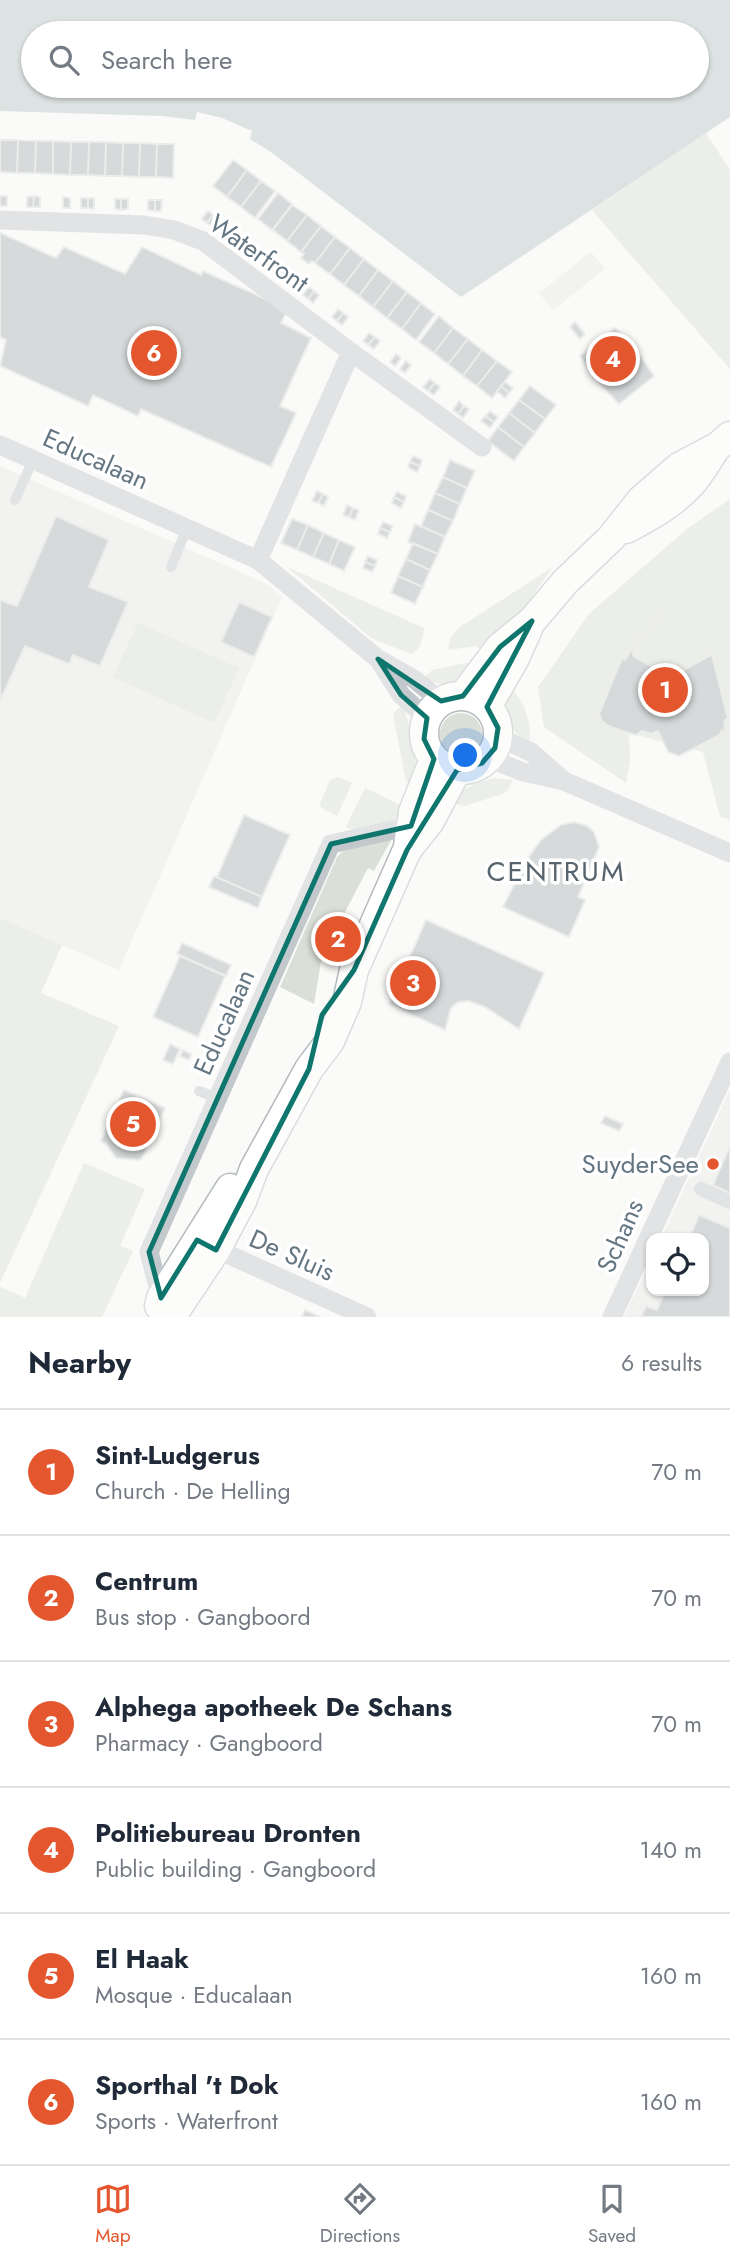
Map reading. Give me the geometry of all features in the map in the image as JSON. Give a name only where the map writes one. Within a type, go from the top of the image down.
[{"type":"main road","points":[[454,705],[496,720],[493,747],[474,767],[446,764],[424,739],[500,647],[532,621],[565,582],[611,538],[641,500],[678,467],[723,442]]},
{"type":"main road","points":[[162,1311],[206,1245],[228,1191],[254,1169],[309,1069],[315,1033],[322,1015],[332,995],[354,970],[409,838],[412,812],[446,764]]},
{"type":"street","name":"Waterfront","points":[[0,220],[144,225],[204,241],[482,447]]},
{"type":"street","points":[[258,560],[351,352]]},
{"type":"street","name":"Educalaan","points":[[0,446],[258,560],[378,660],[454,705]]},
{"type":"street","points":[[493,747],[523,772],[564,781],[730,853]]},
{"type":"street","name":"Educalaan","points":[[162,1311],[149,1252],[209,1095],[331,844],[409,838]]},
{"type":"street","name":"Schans","points":[[612,1317],[730,1062]]},
{"type":"street","points":[[701,1189],[730,1202]]},
{"type":"street","name":"De Sluis","points":[[206,1245],[367,1317]]},
{"type":"lane","points":[[15,500],[33,460]]},
{"type":"lane","points":[[171,567],[187,528]]},
{"type":"highlighted area","points":[[532,621],[487,707],[498,728],[495,748],[482,763],[457,770],[407,850],[354,970],[322,1015],[309,1069],[216,1250],[197,1240],[161,1298],[149,1252],[331,844],[411,826],[434,759],[424,739],[427,718],[401,695],[378,659],[441,701],[463,696],[500,647]]},
{"type":"shaded area","points":[[0,0],[730,0],[730,117],[461,297],[271,152],[250,139],[252,131],[222,118],[197,112],[195,120],[162,116],[0,111]]},
{"type":"shaded area","points":[[706,133],[730,170],[730,369],[592,210]]},
{"type":"shaded area","points":[[591,252],[605,269],[553,310],[539,293]]},
{"type":"shaded area","points":[[0,466],[269,585],[282,597],[119,970],[0,918]]},
{"type":"shaded area","points":[[730,499],[730,820],[720,816],[703,752],[629,733],[630,761],[626,783],[544,727],[538,687],[589,614],[687,529]]},
{"type":"shaded area","points":[[287,567],[424,628],[419,647],[411,654],[371,638]]},
{"type":"shaded area","points":[[553,567],[512,624],[486,653],[476,646],[448,650],[450,638],[460,627]]},
{"type":"shaded area","points":[[138,623],[239,668],[214,723],[113,677]]},
{"type":"shaded area","points":[[472,664],[452,683],[440,684],[424,678],[432,670]]},
{"type":"shaded area","points":[[511,690],[521,700],[527,714],[529,745],[517,734],[509,720],[507,706]]},
{"type":"shaded area","points":[[402,705],[413,745],[415,785],[406,781],[393,714]]},
{"type":"shaded area","points":[[461,713],[476,719],[482,734],[476,749],[461,755],[446,749],[440,734],[446,719]]},
{"type":"shaded area","points":[[338,777],[352,783],[337,816],[321,808],[320,804],[330,780]]},
{"type":"shaded area","points":[[494,778],[513,780],[502,794],[465,806],[451,803],[465,789]]},
{"type":"shaded area","points":[[365,788],[407,808],[404,817],[357,832],[346,827]]},
{"type":"shaded area","points":[[394,835],[374,871],[368,868],[322,956],[314,1004],[280,987],[337,857],[343,851]]},
{"type":"shaded area","points":[[0,918],[62,945],[41,993],[119,1026],[0,1283]]},
{"type":"shaded area","name":"SuyderSee","points":[[730,1090],[730,1317],[624,1317],[646,1270],[646,1296],[709,1296],[709,1233],[663,1233]]},
{"type":"shaded area","points":[[84,1163],[145,1189],[120,1246],[133,1251],[102,1317],[0,1317],[0,1287],[25,1298]]},
{"type":"building","points":[[0,140],[18,140],[17,173],[0,172]]},
{"type":"building","points":[[18,140],[36,141],[35,173],[17,173]]},
{"type":"building","points":[[36,141],[53,141],[53,174],[35,173]]},
{"type":"building","points":[[53,141],[71,142],[70,175],[53,174]]},
{"type":"building","points":[[71,142],[89,142],[88,175],[70,175]]},
{"type":"building","points":[[89,142],[106,142],[105,176],[88,175]]},
{"type":"building","points":[[106,142],[123,143],[122,176],[105,176]]},
{"type":"building","points":[[123,143],[140,143],[139,177],[122,176]]},
{"type":"building","points":[[140,143],[157,144],[156,177],[139,177]]},
{"type":"building","points":[[157,144],[174,144],[173,178],[156,177]]},
{"type":"building","points":[[233,160],[247,170],[227,197],[213,186]]},
{"type":"building","points":[[247,170],[261,181],[241,207],[227,197]]},
{"type":"building","points":[[261,181],[275,191],[255,218],[241,207]]},
{"type":"building","points":[[278,193],[292,204],[272,230],[258,219]]},
{"type":"building","points":[[0,196],[7,196],[7,206],[0,206]]},
{"type":"building","points":[[34,196],[33,207],[27,207],[27,197]]},
{"type":"building","points":[[34,196],[40,197],[40,207],[33,207]]},
{"type":"building","points":[[63,197],[70,198],[70,208],[63,208]]},
{"type":"building","points":[[81,198],[88,198],[88,208],[81,208]]},
{"type":"building","points":[[88,198],[94,198],[94,209],[88,208]]},
{"type":"building","points":[[115,199],[121,199],[121,210],[115,209]]},
{"type":"building","points":[[121,199],[128,199],[128,209],[121,210]]},
{"type":"building","points":[[148,200],[155,200],[155,211],[148,210]]},
{"type":"building","points":[[155,200],[162,200],[161,211],[155,211]]},
{"type":"building","points":[[292,205],[307,215],[287,241],[273,230]]},
{"type":"building","points":[[208,211],[213,215],[207,223],[202,219]]},
{"type":"building","points":[[213,215],[219,219],[213,227],[207,223]]},
{"type":"building","points":[[307,215],[321,226],[301,252],[287,241]]},
{"type":"building","points":[[321,226],[335,237],[315,263],[312,261],[309,264],[301,258],[304,254],[301,252]]},
{"type":"building","points":[[236,231],[241,236],[235,244],[229,240]]},
{"type":"building","points":[[0,233],[56,258],[64,247],[125,274],[142,247],[201,275],[203,271],[288,309],[281,323],[311,338],[280,406],[296,413],[271,467],[141,409],[138,416],[93,395],[88,406],[0,366],[6,340],[0,337]]},
{"type":"building","points":[[335,237],[350,248],[330,274],[315,263]]},
{"type":"building","points":[[253,244],[258,248],[252,256],[247,253]]},
{"type":"building","points":[[258,248],[263,252],[257,260],[252,256]]},
{"type":"building","points":[[350,248],[364,259],[344,285],[330,274]]},
{"type":"building","points":[[364,259],[378,270],[359,296],[344,285]]},
{"type":"building","points":[[282,267],[287,270],[281,279],[276,275]]},
{"type":"building","points":[[287,270],[293,274],[286,282],[281,279]]},
{"type":"building","points":[[378,270],[393,281],[373,307],[359,296]]},
{"type":"building","points":[[393,281],[407,292],[387,318],[373,307]]},
{"type":"building","points":[[309,287],[314,291],[308,299],[303,295]]},
{"type":"building","points":[[314,291],[319,295],[313,303],[308,299]]},
{"type":"building","points":[[407,292],[421,303],[402,329],[387,318]]},
{"type":"building","points":[[421,303],[435,314],[416,340],[402,329]]},
{"type":"building","points":[[338,309],[343,313],[337,321],[332,317]]},
{"type":"building","points":[[343,313],[348,317],[342,325],[337,321]]},
{"type":"building","points":[[439,316],[453,328],[434,353],[419,342]]},
{"type":"building","points":[[575,322],[585,334],[580,339],[570,327]]},
{"type":"building","points":[[453,328],[468,339],[448,364],[434,353]]},
{"type":"building","points":[[615,328],[632,344],[654,376],[619,404],[592,376],[580,356]]},
{"type":"building","points":[[369,333],[375,337],[368,345],[363,341]]},
{"type":"building","points":[[375,337],[380,341],[374,349],[368,345]]},
{"type":"building","points":[[468,339],[482,350],[463,376],[448,364]]},
{"type":"building","points":[[482,350],[497,361],[477,386],[463,376]]},
{"type":"building","points":[[396,354],[401,358],[395,366],[390,362]]},
{"type":"building","points":[[406,361],[411,365],[405,373],[400,369]]},
{"type":"building","points":[[497,361],[512,372],[492,398],[477,386]]},
{"type":"building","points":[[430,379],[435,383],[428,391],[423,387]]},
{"type":"building","points":[[505,382],[513,388],[509,393],[501,386]]},
{"type":"building","points":[[435,383],[440,387],[434,395],[428,391]]},
{"type":"building","points":[[501,386],[509,393],[505,398],[497,391]]},
{"type":"building","points":[[530,386],[556,405],[545,419],[519,400]]},
{"type":"building","points":[[519,400],[545,419],[535,433],[509,413]]},
{"type":"building","points":[[459,401],[464,406],[458,414],[453,410]]},
{"type":"building","points":[[464,406],[469,409],[463,418],[458,414]]},
{"type":"building","points":[[490,411],[498,417],[494,422],[485,416]]},
{"type":"building","points":[[509,413],[535,433],[524,447],[498,427]]},
{"type":"building","points":[[485,416],[494,422],[490,428],[481,421]]},
{"type":"building","points":[[498,427],[524,447],[514,461],[488,441]]},
{"type":"building","points":[[413,456],[422,460],[420,466],[410,462]]},
{"type":"building","points":[[450,460],[475,471],[467,488],[443,477]]},
{"type":"building","points":[[410,462],[420,466],[417,472],[408,467]]},
{"type":"building","points":[[443,477],[467,488],[460,504],[435,493]]},
{"type":"building","points":[[317,491],[323,494],[318,503],[312,501]]},
{"type":"building","points":[[397,492],[406,496],[404,502],[394,497]]},
{"type":"building","points":[[435,493],[460,504],[453,521],[428,510]]},
{"type":"building","points":[[323,494],[328,497],[324,506],[318,503]]},
{"type":"building","points":[[394,497],[404,502],[401,508],[392,503]]},
{"type":"building","points":[[347,505],[353,508],[349,517],[343,515]]},
{"type":"building","points":[[353,508],[359,510],[355,520],[349,517]]},
{"type":"building","points":[[428,510],[453,521],[445,537],[421,526]]},
{"type":"building","points":[[56,516],[109,540],[89,587],[128,602],[100,666],[73,655],[69,664],[25,646],[0,701],[0,600],[17,606]]},
{"type":"building","points":[[292,519],[308,525],[297,550],[281,543]]},
{"type":"building","points":[[383,522],[393,526],[390,532],[380,528]]},
{"type":"building","points":[[415,524],[445,537],[438,554],[408,542]]},
{"type":"building","points":[[308,525],[324,533],[313,557],[297,550]]},
{"type":"building","points":[[380,528],[390,532],[387,538],[378,534]]},
{"type":"building","points":[[324,533],[339,540],[329,564],[313,557]]},
{"type":"building","points":[[339,540],[355,547],[344,571],[329,564]]},
{"type":"building","points":[[413,543],[438,554],[430,570],[406,559]]},
{"type":"building","points":[[368,556],[377,560],[375,566],[365,562]]},
{"type":"building","points":[[406,559],[430,570],[423,587],[398,576]]},
{"type":"building","points":[[365,562],[375,566],[372,572],[363,568]]},
{"type":"building","points":[[398,576],[423,587],[415,604],[391,593]]},
{"type":"building","points":[[239,602],[272,617],[254,657],[221,642]]},
{"type":"building","points":[[663,611],[643,638],[640,636],[632,651],[633,656],[656,669],[678,673],[711,655],[710,649],[713,646],[711,651],[728,719],[725,720],[724,732],[721,731],[720,735],[679,756],[668,752],[658,731],[652,734],[642,731],[636,735],[629,733],[608,726],[599,714],[622,658],[625,660],[640,635],[643,637]]},
{"type":"building","points":[[244,815],[290,835],[262,897],[217,877]]},
{"type":"building","points":[[574,822],[587,826],[594,832],[599,847],[578,897],[585,900],[569,937],[503,907],[526,861],[541,840],[561,825]]},
{"type":"building","points":[[214,876],[262,897],[258,908],[209,887]]},
{"type":"building","points":[[426,920],[544,973],[519,1029],[485,1007],[469,1001],[458,1002],[451,1008],[445,1030],[389,1004]]},
{"type":"building","points":[[182,943],[231,965],[226,976],[177,954]]},
{"type":"building","points":[[180,956],[225,976],[198,1037],[153,1017]]},
{"type":"building","points":[[170,1044],[180,1049],[173,1064],[163,1060]]},
{"type":"building","points":[[183,1050],[191,1054],[189,1060],[180,1056]]},
{"type":"building","points":[[124,1090],[165,1108],[155,1130],[153,1128],[147,1133],[146,1151],[140,1160],[116,1158],[101,1141],[109,1117],[112,1116]]},
{"type":"building","points":[[605,1116],[623,1124],[619,1131],[601,1123]]},
{"type":"building","points":[[730,1146],[730,1193],[713,1185]]},
{"type":"building","points":[[699,1215],[730,1228],[730,1317],[641,1317],[646,1306],[657,1310],[663,1296],[709,1296],[709,1233],[691,1233]]},
{"type":"building","points":[[305,1310],[320,1317],[302,1317]]},
{"type":"place","name":"Sporthal 't Dok","points":[[154,353]]},
{"type":"place","name":"Politiebureau Dronten","points":[[613,359]]},
{"type":"place","name":"Sint-Ludgerus","points":[[665,690]]},
{"type":"place","name":"Centrum","points":[[338,939]]},
{"type":"place","name":"Alphega apotheek De Schans","points":[[413,983]]},
{"type":"place","name":"El Haak","points":[[133,1124]]},
{"type":"place","name":"SuyderSee","points":[[713,1164]]},
{"type":"district","name":"CENTRUM","points":[[556,871]]}]
